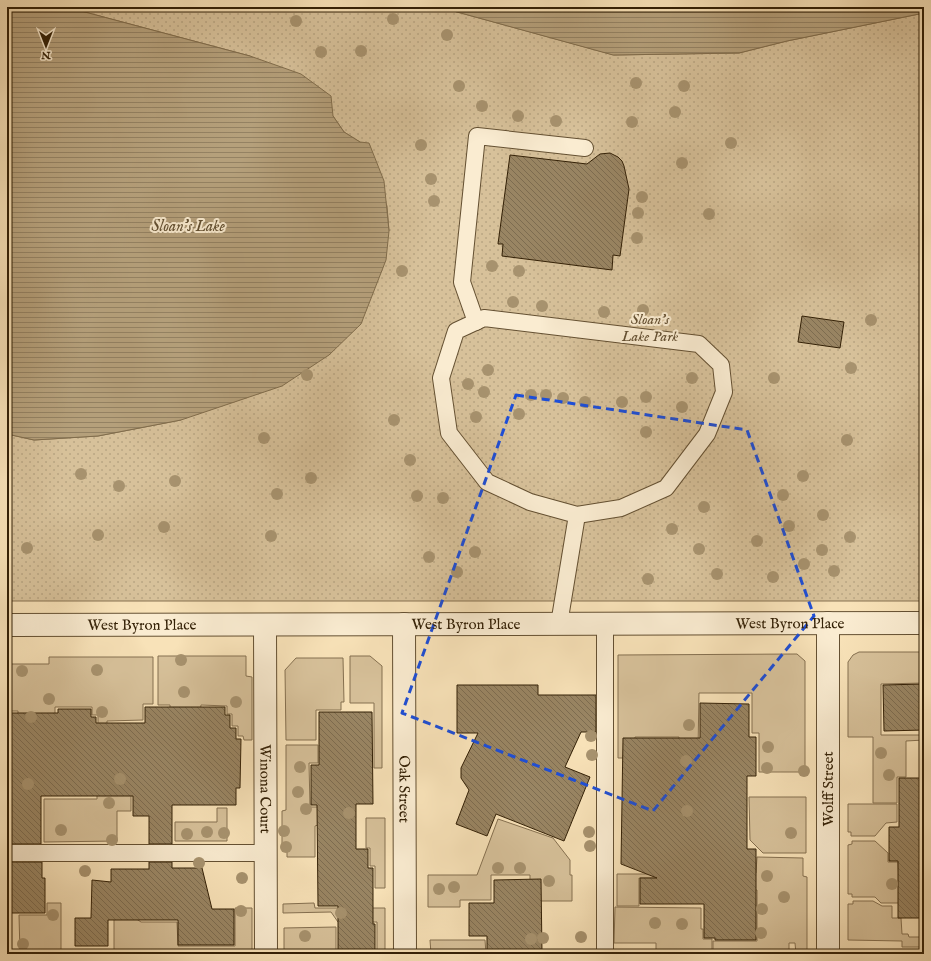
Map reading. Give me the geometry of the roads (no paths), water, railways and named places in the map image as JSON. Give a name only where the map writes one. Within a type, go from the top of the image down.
[{"type":"street","name":"Wolff Street","points":[[828,623],[828,954]]},
{"type":"street","name":"West Byron Place","points":[[7,625],[924,623]]},
{"type":"street","name":"Oak Street","points":[[404,624],[405,954]]},
{"type":"street","name":"Winona Court","points":[[265,625],[266,954]]},
{"type":"lane","points":[[476,322],[462,282],[477,136],[585,148]]},
{"type":"lane","points":[[484,318],[699,344],[721,365],[724,392],[707,434],[666,488],[621,508],[578,515],[530,502],[487,482],[449,433],[441,378],[456,331],[484,318]]},
{"type":"lane","points":[[558,624],[578,515]]},
{"type":"lane","points":[[605,624],[605,954]]},
{"type":"lane","points":[[7,853],[266,853]]},
{"type":"water","name":"Sloan's Lake","points":[[7,7],[66,7],[250,56],[301,74],[331,96],[333,116],[344,132],[360,142],[369,143],[384,181],[389,231],[386,260],[361,324],[329,355],[282,386],[181,420],[98,436],[34,440],[7,434]]},
{"type":"water","points":[[439,7],[924,7],[924,13],[787,41],[739,53],[613,55]]},
{"type":"park label","name":"Sloan's Lake Park","points":[[650,328]]}]
